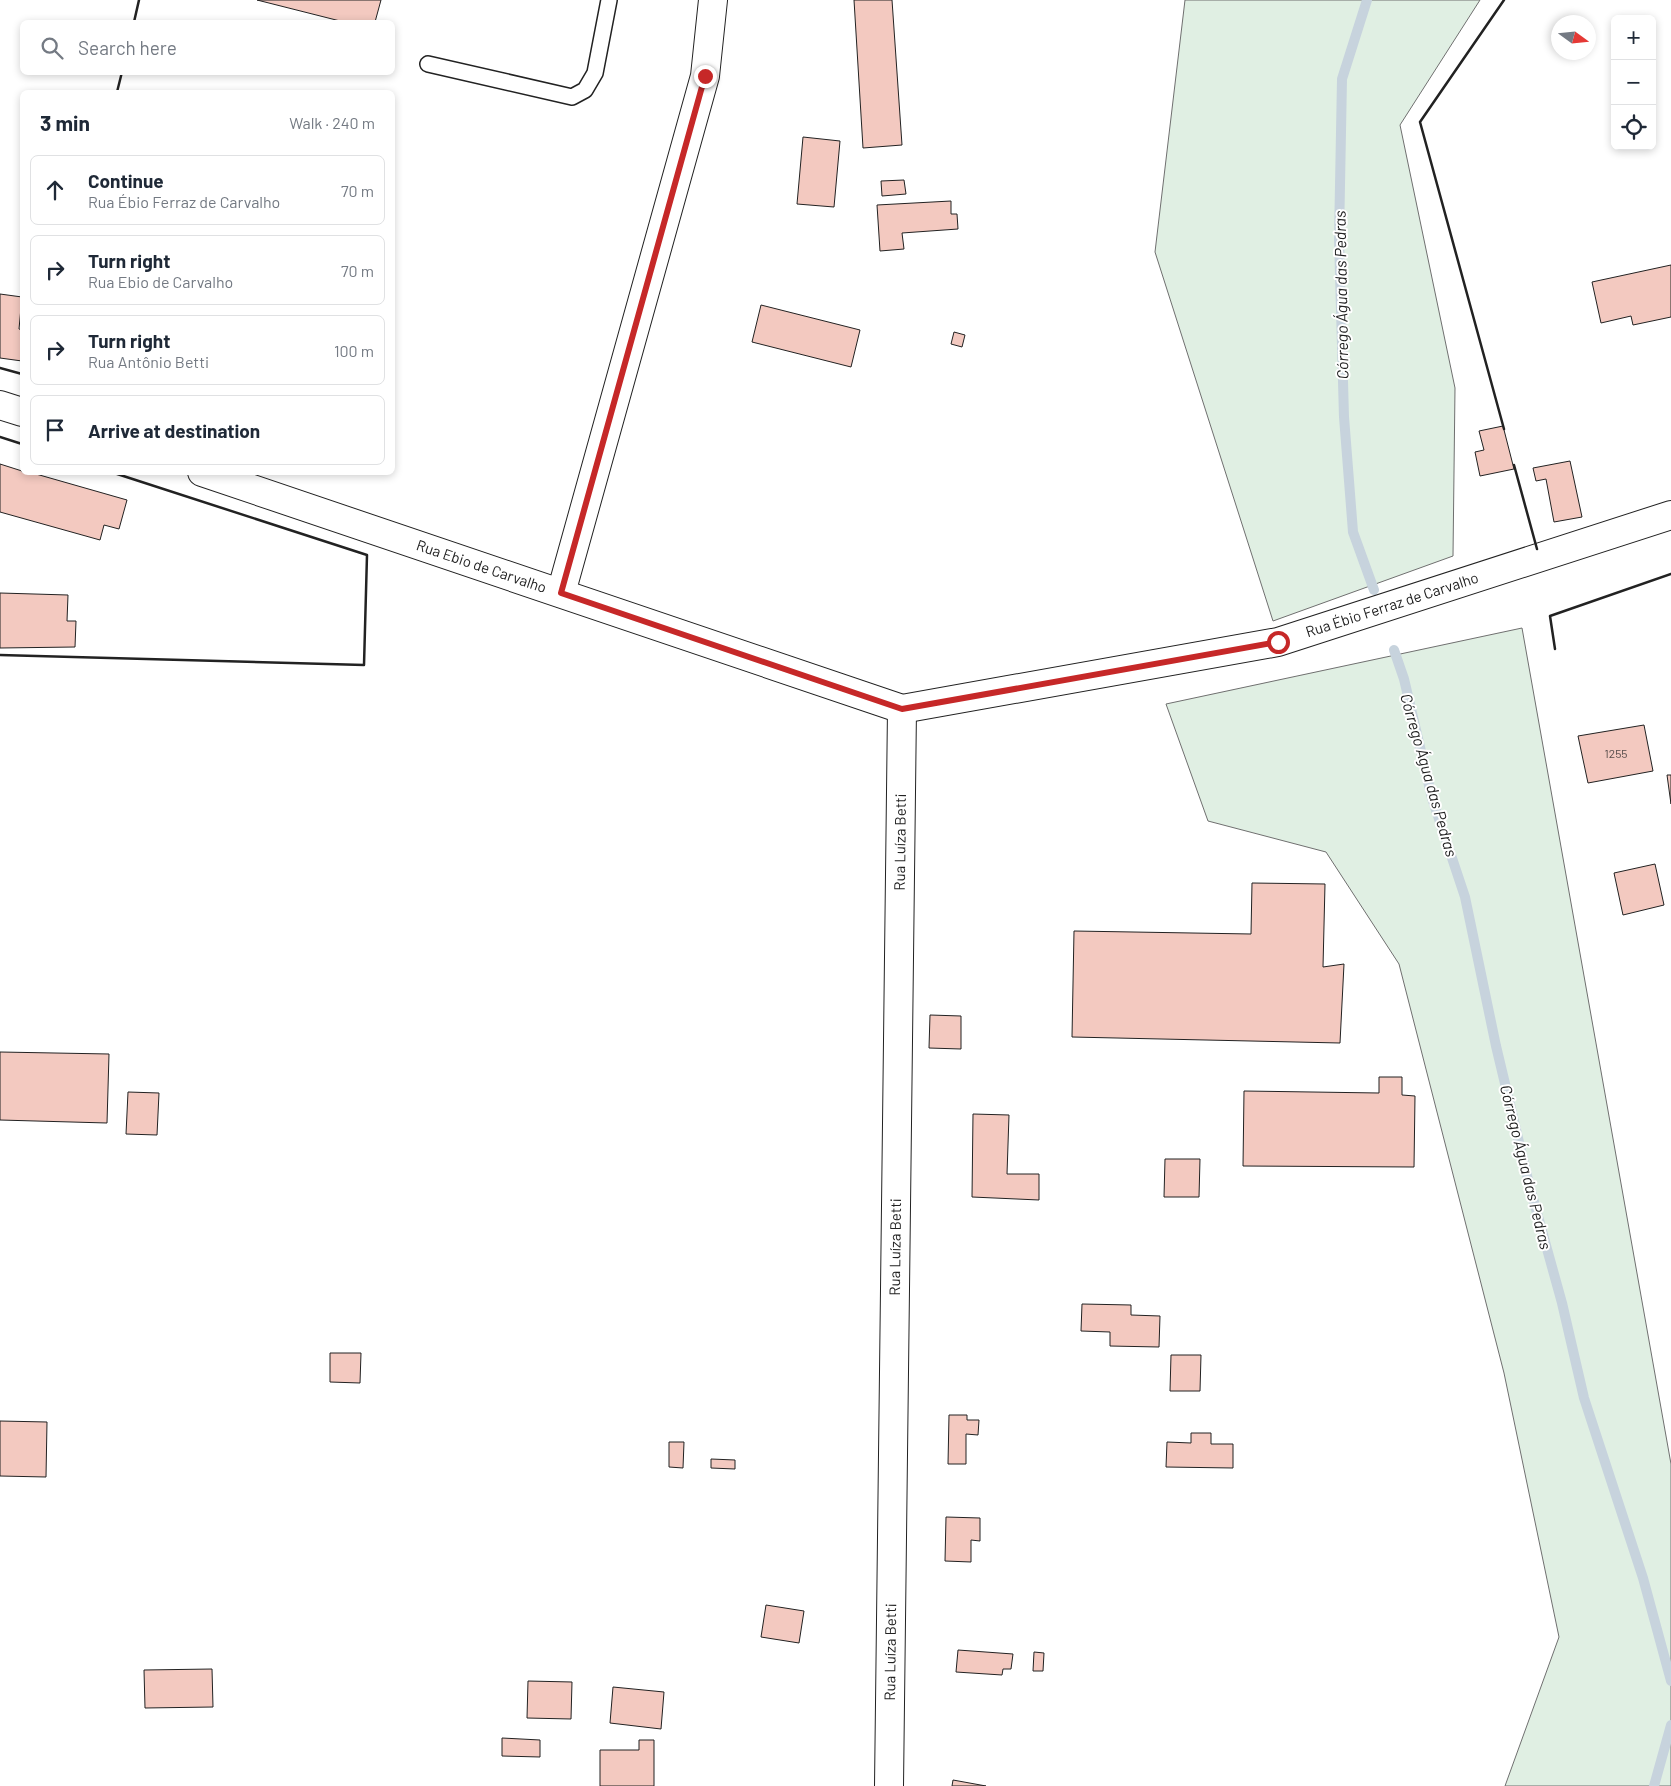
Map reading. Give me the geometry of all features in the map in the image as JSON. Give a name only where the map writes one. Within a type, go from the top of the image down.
[{"type":"street","points":[[561,593],[705,76],[713,0]]},
{"type":"street","points":[[0,405],[20,411]]},
{"type":"street","name":"Rua Ebio de Carvalho","points":[[211,475],[902,709]]},
{"type":"street","name":"Rua Ébio Ferraz de Carvalho","points":[[902,709],[1278,642],[1671,515]]},
{"type":"street","name":"Rua Luíza Betti","points":[[889,1786],[902,709]]},
{"type":"lane","points":[[428,64],[572,97],[585,90],[595,73],[609,0]]},
{"type":"green space","points":[[1185,0],[1480,0],[1400,125],[1455,388],[1453,556],[1273,621],[1155,252]]},
{"type":"green space","points":[[1522,628],[1671,1464],[1671,1786],[1505,1786],[1559,1637],[1504,1373],[1399,964],[1326,852],[1208,821],[1166,704]]},
{"type":"building","points":[[257,0],[381,0],[376,20],[336,20]]},
{"type":"building","points":[[854,0],[892,0],[902,145],[863,148]]},
{"type":"building","points":[[803,137],[840,141],[834,207],[797,204]]},
{"type":"building","points":[[904,180],[906,194],[882,196],[881,181]]},
{"type":"building","points":[[951,201],[951,214],[957,214],[958,229],[902,233],[904,249],[880,251],[877,205]]},
{"type":"building","points":[[1671,265],[1671,317],[1633,325],[1631,316],[1601,323],[1592,282]]},
{"type":"building","points":[[0,294],[20,297],[20,361],[0,358]]},
{"type":"building","points":[[761,305],[860,330],[851,367],[752,342]]},
{"type":"building","points":[[954,332],[965,335],[962,347],[951,344]]},
{"type":"building","points":[[1503,426],[1514,469],[1480,476],[1475,452],[1484,450],[1479,431]]},
{"type":"building","points":[[1570,461],[1582,517],[1554,522],[1546,479],[1536,481],[1533,468]]},
{"type":"building","points":[[0,464],[20,470],[20,475],[40,475],[127,500],[119,529],[104,525],[100,540],[0,512]]},
{"type":"building","points":[[0,593],[68,595],[67,621],[76,621],[75,647],[0,648]]},
{"type":"building","points":[[1644,725],[1653,771],[1588,783],[1578,736]]},
{"type":"building","points":[[1667,775],[1671,775],[1671,804]]},
{"type":"building","points":[[1655,864],[1664,905],[1623,915],[1614,873]]},
{"type":"building","points":[[1252,883],[1325,884],[1323,967],[1344,964],[1340,1043],[1072,1037],[1074,931],[1251,934]]},
{"type":"building","points":[[930,1015],[961,1016],[961,1049],[929,1048]]},
{"type":"building","points":[[0,1052],[109,1054],[107,1123],[0,1120]]},
{"type":"building","points":[[1379,1077],[1402,1077],[1402,1095],[1415,1096],[1414,1167],[1243,1166],[1244,1091],[1379,1093]]},
{"type":"building","points":[[128,1092],[159,1093],[157,1135],[126,1134]]},
{"type":"building","points":[[973,1114],[1009,1115],[1007,1174],[1039,1174],[1039,1200],[972,1197]]},
{"type":"building","points":[[1165,1159],[1200,1159],[1199,1197],[1164,1197]]},
{"type":"building","points":[[1082,1304],[1131,1305],[1131,1315],[1160,1316],[1159,1347],[1110,1346],[1110,1332],[1081,1331]]},
{"type":"building","points":[[330,1353],[361,1353],[360,1383],[330,1382]]},
{"type":"building","points":[[1171,1355],[1201,1355],[1200,1391],[1170,1391]]},
{"type":"building","points":[[949,1415],[967,1415],[967,1420],[979,1420],[978,1435],[966,1434],[966,1464],[948,1464]]},
{"type":"building","points":[[0,1421],[47,1422],[46,1477],[0,1476]]},
{"type":"building","points":[[1191,1433],[1211,1433],[1211,1444],[1233,1444],[1233,1468],[1166,1467],[1167,1442],[1191,1443]]},
{"type":"building","points":[[669,1442],[684,1442],[683,1468],[669,1467]]},
{"type":"building","points":[[711,1459],[735,1460],[735,1469],[711,1468]]},
{"type":"building","points":[[946,1517],[980,1518],[980,1541],[971,1540],[971,1562],[945,1561]]},
{"type":"building","points":[[766,1605],[804,1611],[799,1643],[761,1637]]},
{"type":"building","points":[[958,1650],[1013,1654],[1011,1669],[1003,1669],[1002,1675],[956,1672]]},
{"type":"building","points":[[1034,1652],[1044,1653],[1043,1671],[1033,1671]]},
{"type":"building","points":[[212,1669],[213,1707],[145,1708],[144,1670]]},
{"type":"building","points":[[528,1681],[572,1682],[571,1719],[527,1718]]},
{"type":"building","points":[[613,1687],[664,1692],[661,1729],[610,1723]]},
{"type":"building","points":[[502,1738],[540,1740],[540,1757],[502,1756]]},
{"type":"building","points":[[639,1740],[654,1740],[654,1786],[600,1786],[600,1750],[639,1750]]},
{"type":"building","points":[[953,1780],[986,1786],[952,1786]]},
{"type":"waterway","name":"Córrego Água das Pedras","points":[[1367,0],[1342,79],[1339,238],[1344,417],[1353,532],[1374,590]]},
{"type":"waterway","name":"Córrego Água das Pedras","points":[[1394,650],[1404,679],[1432,798],[1465,897],[1496,1046],[1529,1184],[1562,1303],[1584,1398],[1643,1578],[1671,1681]]},
{"type":"waterway","name":"Córrego Água das Pedras","points":[[1654,1786],[1671,1725]]},
{"type":"wall","points":[[134,20],[139,0]]},
{"type":"wall","points":[[1504,0],[1420,122],[1504,429]]},
{"type":"wall","points":[[118,90],[121,75]]},
{"type":"wall","points":[[0,368],[20,373]]},
{"type":"wall","points":[[0,437],[20,443]]},
{"type":"wall","points":[[1514,465],[1537,549]]},
{"type":"wall","points":[[0,655],[364,665],[367,555],[120,475]]},
{"type":"wall","points":[[1555,649],[1550,616],[1671,574]]},
{"type":"route","points":[[705,76],[561,593],[902,709],[1278,642]]}]
